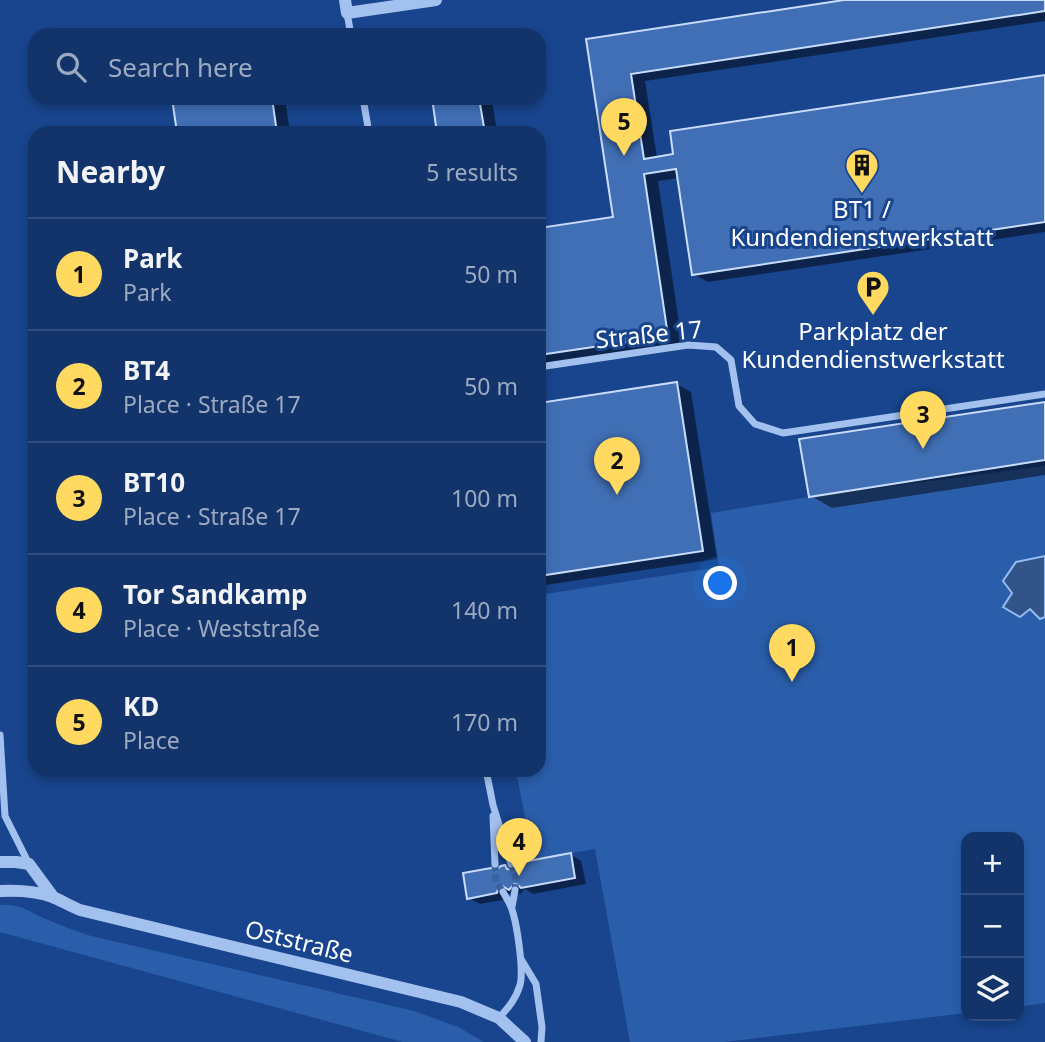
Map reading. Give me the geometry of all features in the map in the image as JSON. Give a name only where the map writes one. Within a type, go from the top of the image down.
[{"type":"street","points":[[350,28],[346,6],[436,0]]},
{"type":"street","points":[[364,105],[368,126]]},
{"type":"street","name":"Straße 17","points":[[546,367],[688,345],[716,347],[731,360],[739,406],[755,424],[783,433],[1045,394]]},
{"type":"street","points":[[0,735],[5,816],[29,864],[54,898]]},
{"type":"street","points":[[487,777],[511,864]]},
{"type":"street","points":[[493,805],[495,864]]},
{"type":"street","points":[[0,862],[29,864]]},
{"type":"street","name":"Oststraße","points":[[0,891],[19,890],[54,898],[80,910],[461,1002],[499,1018],[525,1042]]},
{"type":"street","points":[[512,908],[515,890]]},
{"type":"street","points":[[499,1018],[514,1001],[521,983],[521,958],[512,908],[503,892]]},
{"type":"street","points":[[521,958],[536,984],[542,1027],[541,1042]]},
{"type":"shaded area","points":[[1045,466],[1045,1003],[1024,1006],[1024,832],[961,832],[961,1014],[725,1042],[630,1042],[595,849],[533,860],[517,777],[546,777],[546,594],[719,567],[711,513],[809,497]]},
{"type":"shaded area","points":[[1045,556],[1045,617],[1040,619],[1030,609],[1020,617],[1003,607],[1012,593],[1003,581],[1016,562]]},
{"type":"shaded area","points":[[0,905],[21,907],[91,936],[414,1011],[458,1027],[484,1042],[403,1042],[0,932]]},
{"type":"building","points":[[844,0],[1045,0],[1045,11],[631,74],[644,159],[673,154],[670,131],[1045,75],[1045,222],[692,275],[676,169],[644,174],[668,336],[546,354],[546,227],[613,217],[586,39]]},
{"type":"building","points":[[173,105],[273,105],[276,126],[176,126]]},
{"type":"building","points":[[433,105],[480,105],[484,126],[436,126]]},
{"type":"building","points":[[677,382],[703,551],[546,575],[546,402]]},
{"type":"building","points":[[1045,402],[1045,460],[809,497],[799,439]]},
{"type":"building","points":[[571,853],[575,878],[521,888],[514,884],[509,890],[502,886],[497,893],[467,899],[463,873],[491,868],[496,870],[505,865],[512,870],[517,863]]},
{"type":"tunnel","points":[[495,864],[496,882],[503,892]]},
{"type":"tunnel","points":[[511,864],[516,878],[515,890]]},
{"type":"place","name":"KD","points":[[624,156]]},
{"type":"place","name":"BT1 / Kundendienstwerkstatt","points":[[862,195]]},
{"type":"place","name":"Parkplatz der Kundendienstwerkstatt","points":[[873,317]]},
{"type":"place","name":"BT10","points":[[923,449]]},
{"type":"place","name":"BT4","points":[[617,495]]},
{"type":"place","name":"Park","points":[[792,682]]},
{"type":"place","name":"Tor Sandkamp","points":[[519,876]]}]
